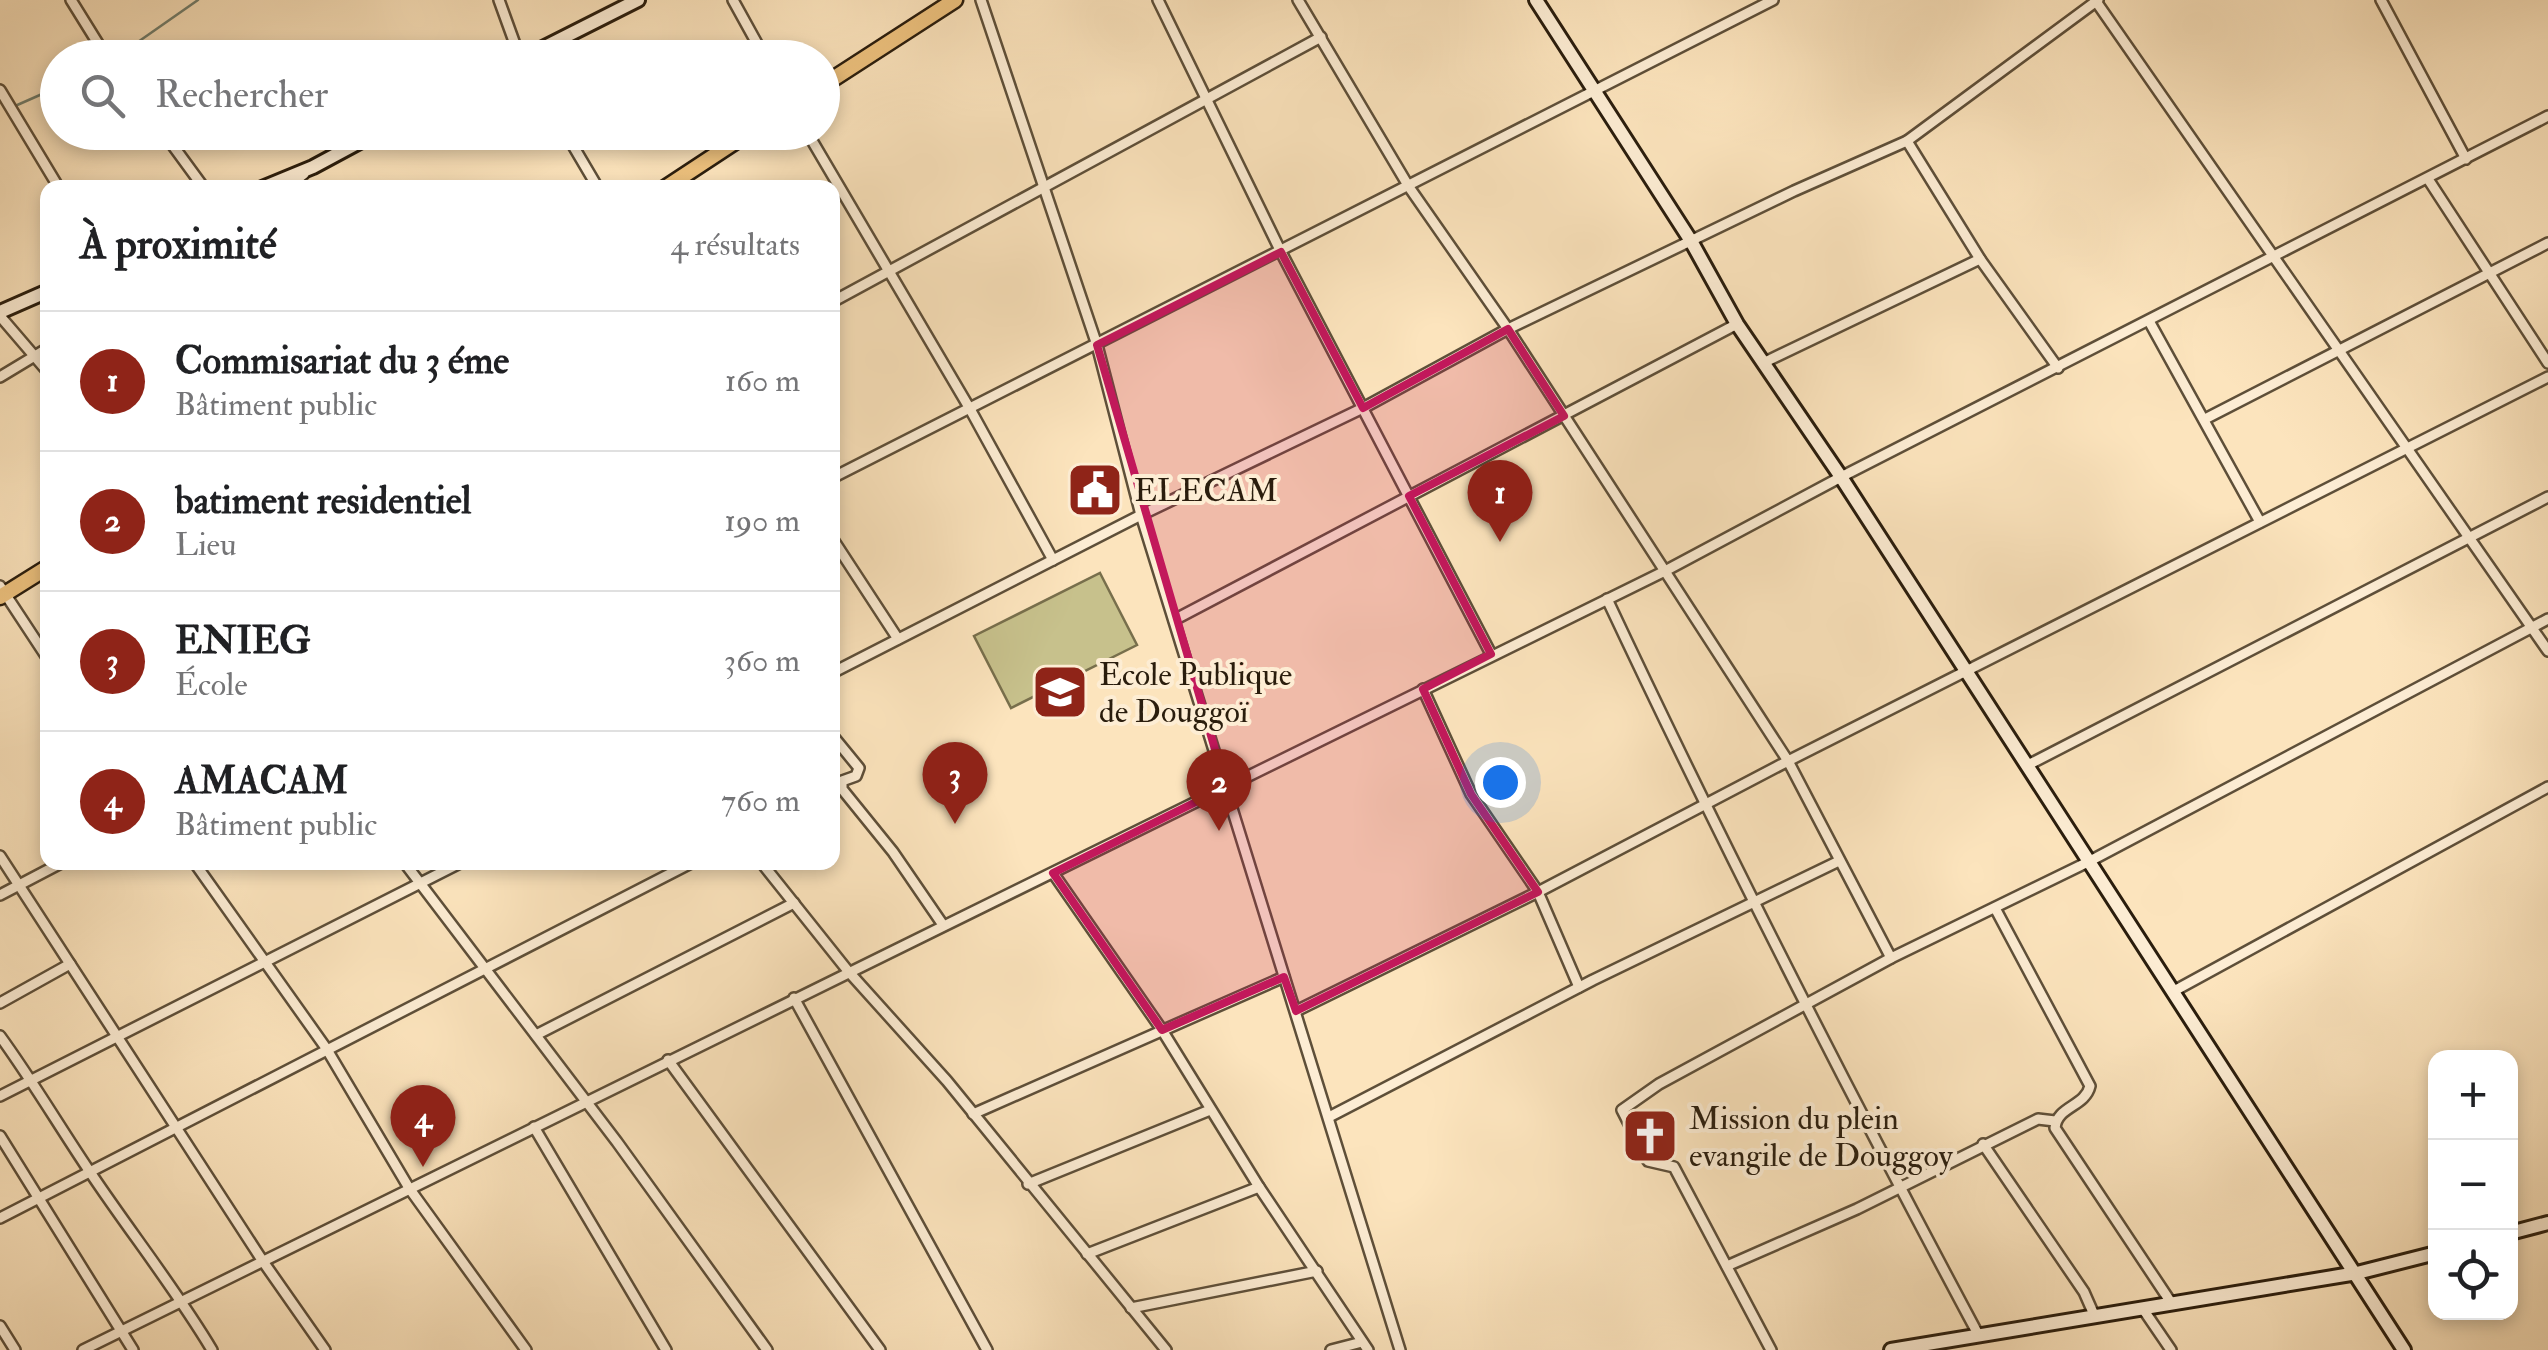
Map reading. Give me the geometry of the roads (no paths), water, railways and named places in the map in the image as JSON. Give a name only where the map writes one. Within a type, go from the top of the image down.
[{"type":"main road","points":[[840,74],[955,0]]},
{"type":"main road","points":[[676,180],[722,150]]},
{"type":"main road","points":[[2,592],[40,572]]},
{"type":"street","points":[[72,0],[96,40]]},
{"type":"street","points":[[499,0],[515,40]]},
{"type":"street","points":[[558,40],[638,0]]},
{"type":"street","points":[[734,0],[755,40]]},
{"type":"street","points":[[982,0],[1097,345],[1141,515],[1400,1350]]},
{"type":"street","points":[[1158,0],[1281,252],[1491,654]]},
{"type":"street","points":[[1298,0],[1409,187],[1508,330],[1788,761],[1891,958]]},
{"type":"street","points":[[1536,0],[1691,241],[1737,324],[1841,476],[2404,1350]]},
{"type":"street","points":[[840,474],[1773,0]]},
{"type":"street","points":[[840,669],[1141,515],[1363,408],[1508,330],[1907,141],[2096,0],[2156,92],[2275,256],[2548,651]]},
{"type":"street","points":[[2381,0],[2466,159]]},
{"type":"street","points":[[840,298],[1321,37]]},
{"type":"street","points":[[0,90],[54,180]]},
{"type":"street","points":[[83,1350],[1664,572],[1841,476],[2548,116]]},
{"type":"street","points":[[1907,141],[1980,258],[2058,368]]},
{"type":"street","points":[[176,150],[198,180]]},
{"type":"street","points":[[282,180],[345,150]]},
{"type":"street","points":[[576,150],[593,180]]},
{"type":"street","points":[[818,150],[835,180]]},
{"type":"street","points":[[297,180],[314,167]]},
{"type":"street","points":[[2428,179],[2548,363]]},
{"type":"street","points":[[840,188],[970,409],[1052,560]]},
{"type":"street","points":[[2205,419],[2548,242]]},
{"type":"street","points":[[1763,363],[1980,258]]},
{"type":"street","points":[[40,296],[0,314],[40,362]]},
{"type":"street","points":[[2149,321],[2260,522]]},
{"type":"street","points":[[1174,620],[1737,324]]},
{"type":"street","points":[[0,378],[40,353]]},
{"type":"street","points":[[1296,1011],[1538,892],[1788,761],[2548,377]]},
{"type":"street","points":[[2028,765],[2548,497]]},
{"type":"street","points":[[840,550],[898,640]]},
{"type":"street","points":[[2,592],[40,647]]},
{"type":"street","points":[[1607,599],[1704,804],[1978,1336]]},
{"type":"street","points":[[1771,1350],[1674,1167],[1648,1161],[1622,1110],[1659,1084],[1891,958],[2090,861],[2548,620]]},
{"type":"street","points":[[1423,689],[1470,794],[1538,892],[1580,987]]},
{"type":"street","points":[[840,745],[858,768],[856,776],[842,781],[842,789],[893,852],[943,926]]},
{"type":"street","points":[[2174,992],[2548,788]]},
{"type":"street","points":[[0,856],[174,1127],[325,1350]]},
{"type":"street","points":[[1328,1116],[1580,987],[1840,861]]},
{"type":"street","points":[[0,895],[48,870]]},
{"type":"street","points":[[199,870],[326,1048],[409,1188],[526,1350]]},
{"type":"street","points":[[409,870],[767,1350]]},
{"type":"street","points":[[0,1096],[446,870]]},
{"type":"street","points":[[0,1218],[677,870]]},
{"type":"street","points":[[767,870],[1166,1350]]},
{"type":"street","points":[[1053,873],[1162,1030],[1365,1346],[1330,1350]]},
{"type":"street","points":[[536,1035],[794,903]]},
{"type":"street","points":[[1996,908],[2090,1086],[2086,1098],[2060,1114],[2054,1128],[2172,1304]]},
{"type":"street","points":[[0,1003],[70,964]]},
{"type":"street","points":[[973,1114],[1284,977]]},
{"type":"street","points":[[794,998],[986,1350]]},
{"type":"street","points":[[0,1036],[33,1080],[90,1172],[182,1300],[212,1350]]},
{"type":"street","points":[[668,1060],[880,1350]]},
{"type":"street","points":[[1028,1184],[1210,1110]]},
{"type":"street","points":[[1726,1266],[2038,1119],[2055,1121]]},
{"type":"street","points":[[534,1126],[666,1350]]},
{"type":"street","points":[[0,1136],[133,1350]]},
{"type":"street","points":[[1982,1144],[2084,1292],[2095,1317]]},
{"type":"street","points":[[1086,1254],[1260,1187]]},
{"type":"street","points":[[2518,1231],[2548,1223]]},
{"type":"street","points":[[1892,1350],[2357,1273],[2428,1254]]},
{"type":"street","points":[[1131,1308],[1317,1272]]},
{"type":"street","points":[[2143,1309],[2171,1350]]},
{"type":"street","points":[[0,1326],[15,1350]]},
{"type":"waterway","points":[[141,40],[198,0]]},
{"type":"waterway","points":[[15,106],[40,95]]},
{"type":"place","name":"ELECAM","points":[[1095,490]]},
{"type":"place","name":"Commisariat du 3 éme","points":[[1500,542]]},
{"type":"place","name":"Ecole Publique de Douggoï","points":[[1060,692]]},
{"type":"place","name":"ENIEG","points":[[955,824]]},
{"type":"place","name":"batiment residentiel","points":[[1219,831]]},
{"type":"place","name":"Mission du plein evangile de Douggoy","points":[[1650,1136]]},
{"type":"place","name":"AMACAM","points":[[423,1167]]}]
